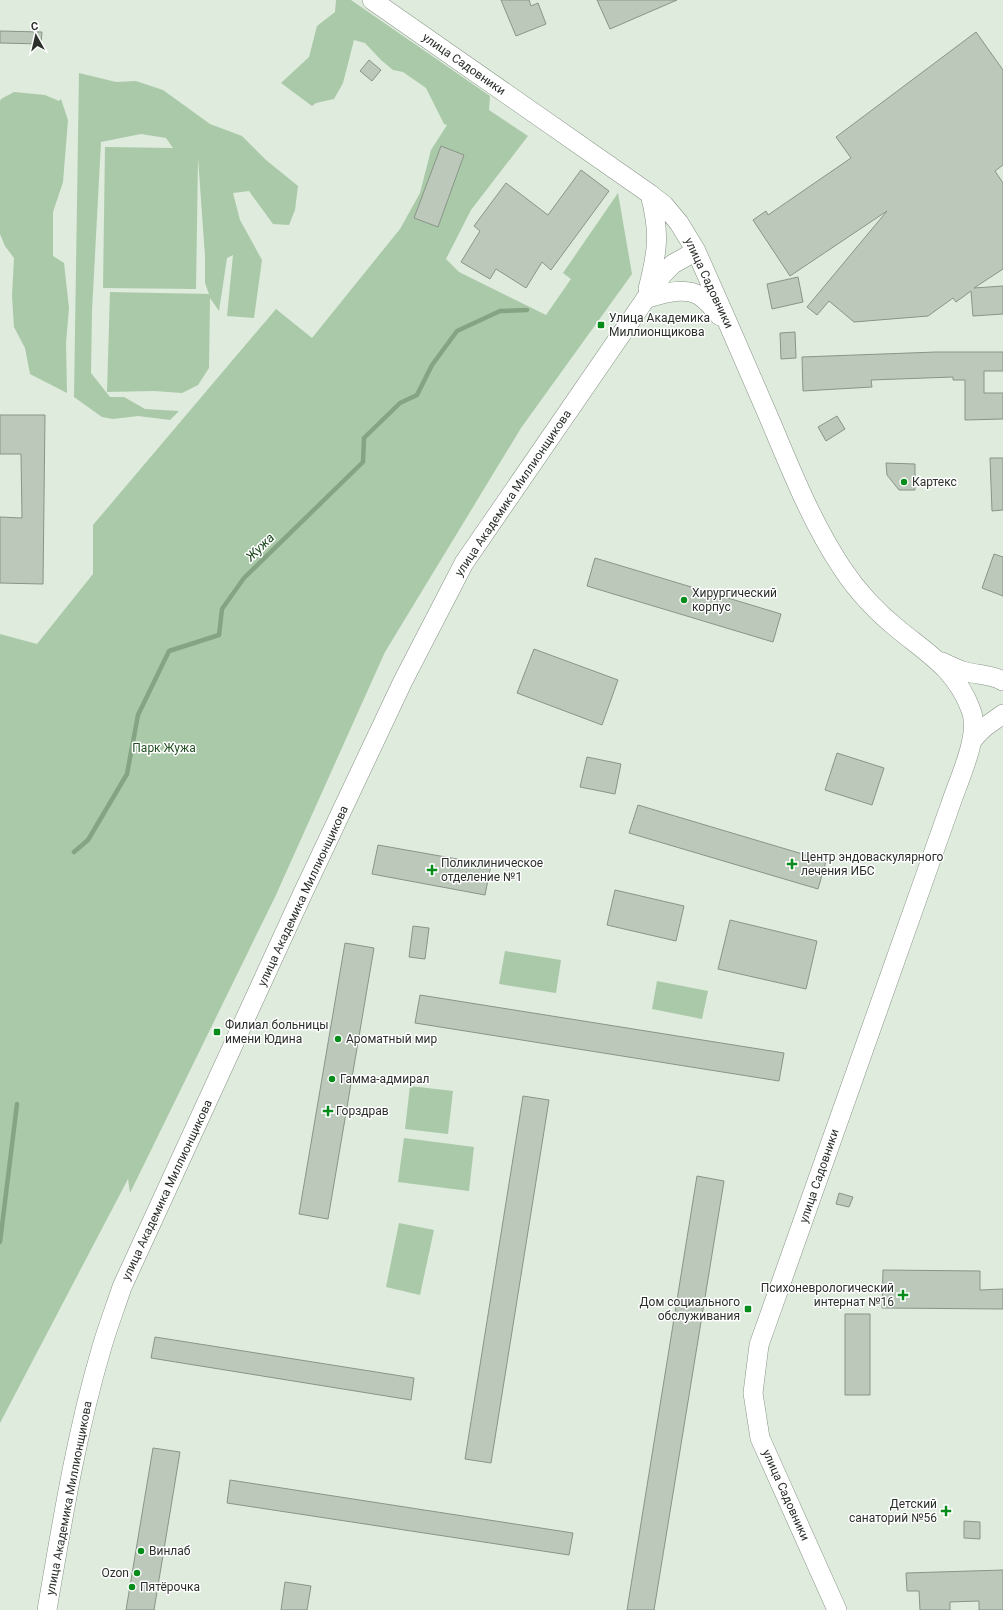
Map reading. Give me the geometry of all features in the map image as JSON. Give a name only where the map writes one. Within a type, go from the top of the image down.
[{"type":"street","name":"улица Садовники","points":[[372,0],[664,205],[679,223],[696,251],[730,326],[790,468],[820,530],[841,567],[875,608],[898,629],[938,660],[957,682],[975,714],[985,719],[1000,716]]},
{"type":"street","points":[[650,194],[657,227],[657,246],[646,298],[681,291],[691,292],[704,299],[730,326]]},
{"type":"street","name":"улица Академика Миллионщикова","points":[[47,1610],[78,1443],[101,1350],[122,1287],[403,681],[464,563],[662,275],[673,264],[696,251]]},
{"type":"street","name":"улица Садовники","points":[[938,660],[963,671],[999,680]]},
{"type":"street","name":"улица Садовники","points":[[837,1610],[760,1438],[753,1393],[759,1345],[972,741],[974,719],[970,707],[968,692],[971,686],[980,678],[999,680]]},
{"type":"street","name":"улица Садовники","points":[[972,741],[979,731],[1000,716]]},
{"type":"green space","name":"Парк Жужа","points":[[336,0],[351,0],[490,96],[489,110],[528,136],[471,210],[446,259],[459,272],[546,315],[571,279],[563,273],[618,193],[632,274],[521,428],[385,652],[275,897],[130,1193],[128,1179],[0,1423],[0,634],[37,644],[93,574],[93,525],[276,309],[312,338],[400,229],[420,193],[431,150],[447,125],[444,124],[426,88],[403,72],[393,70],[365,43],[354,40],[343,83],[334,99],[316,103],[312,106],[281,83],[309,57],[317,26],[335,12]]},
{"type":"green space","points":[[79,73],[116,82],[136,81],[163,90],[210,124],[242,136],[266,160],[298,186],[295,210],[289,225],[273,224],[249,191],[233,193],[240,220],[262,260],[254,318],[227,316],[233,255],[227,258],[219,311],[210,298],[209,368],[198,385],[182,393],[154,391],[107,392],[110,292],[209,294],[205,283],[205,256],[198,158],[196,289],[103,288],[105,147],[173,148],[166,138],[141,134],[101,142],[92,311],[91,373],[110,397],[124,397],[145,409],[179,411],[170,420],[138,416],[113,419],[102,417],[74,397]]},
{"type":"green space","points":[[14,92],[45,95],[59,101],[61,99],[68,120],[63,182],[53,212],[53,256],[64,263],[69,308],[66,343],[67,393],[30,374],[25,348],[14,327],[12,296],[14,258],[5,246],[0,234],[0,101]]},
{"type":"green space","points":[[505,951],[561,960],[556,993],[499,984]]},
{"type":"green space","points":[[657,981],[708,991],[702,1019],[652,1009]]},
{"type":"green space","points":[[410,1086],[453,1091],[448,1134],[405,1129]]},
{"type":"green space","points":[[404,1138],[474,1147],[469,1191],[398,1182]]},
{"type":"green space","points":[[399,1223],[434,1230],[420,1295],[386,1287]]},
{"type":"building","points":[[501,0],[529,0],[531,6],[538,3],[546,24],[516,36]]},
{"type":"building","points":[[597,0],[677,0],[610,29]]},
{"type":"building","points":[[0,31],[42,32],[41,44],[0,43]]},
{"type":"building","points":[[976,32],[1003,70],[1003,165],[995,171],[1003,183],[1003,269],[974,288],[1003,286],[1003,314],[973,316],[971,291],[956,302],[953,298],[928,316],[854,322],[829,301],[817,315],[807,307],[887,211],[790,276],[753,220],[766,211],[768,215],[851,158],[836,137]]},
{"type":"building","points":[[369,60],[381,70],[372,81],[360,71]]},
{"type":"building","points":[[441,146],[464,155],[438,227],[414,218]]},
{"type":"building","points":[[581,170],[609,191],[551,270],[542,262],[526,288],[496,269],[490,279],[461,262],[480,231],[474,226],[506,183],[548,215]]},
{"type":"building","points":[[798,277],[803,302],[772,309],[767,284]]},
{"type":"building","points":[[795,332],[796,358],[781,359],[780,333]]},
{"type":"building","points":[[936,352],[1003,352],[1003,371],[984,371],[984,393],[1003,393],[1003,419],[965,420],[965,380],[953,380],[953,377],[871,380],[872,387],[803,391],[802,357]]},
{"type":"building","points":[[0,415],[45,415],[43,584],[0,583],[0,517],[22,518],[21,454],[0,454]]},
{"type":"building","points":[[837,416],[845,429],[826,441],[818,427]]},
{"type":"building","points":[[990,458],[1003,458],[1003,510],[992,511]]},
{"type":"building","name":"Картекс","points":[[886,463],[915,464],[915,490],[899,490],[887,475]]},
{"type":"building","points":[[994,554],[1003,557],[1003,596],[982,588]]},
{"type":"building","name":"Хирургический корпус","points":[[595,558],[781,614],[773,642],[587,586]]},
{"type":"building","points":[[534,649],[618,680],[602,725],[517,693]]},
{"type":"building","points":[[837,753],[884,768],[872,805],[825,790]]},
{"type":"building","points":[[587,757],[621,764],[615,794],[580,787]]},
{"type":"building","points":[[638,805],[826,861],[818,889],[629,833]]},
{"type":"building","name":"Поликлиническое отделение №1","points":[[378,845],[491,865],[485,895],[372,874]]},
{"type":"building","points":[[615,890],[684,906],[676,941],[607,925]]},
{"type":"building","points":[[730,920],[817,941],[806,989],[718,969]]},
{"type":"building","points":[[413,926],[429,928],[425,959],[409,957]]},
{"type":"building","points":[[345,943],[374,948],[328,1219],[299,1214]]},
{"type":"building","points":[[420,995],[784,1053],[779,1081],[415,1023]]},
{"type":"building","points":[[523,1096],[549,1100],[491,1463],[465,1459]]},
{"type":"building","points":[[697,1176],[724,1181],[654,1610],[627,1610]]},
{"type":"building","points":[[839,1193],[853,1197],[849,1207],[836,1204]]},
{"type":"building","points":[[883,1270],[980,1271],[980,1290],[1003,1289],[1003,1309],[882,1308]]},
{"type":"building","points":[[845,1314],[870,1314],[870,1395],[845,1395]]},
{"type":"building","points":[[155,1337],[414,1378],[411,1400],[151,1358]]},
{"type":"building","points":[[153,1448],[180,1452],[154,1610],[126,1610]]},
{"type":"building","points":[[230,1480],[573,1533],[569,1555],[227,1503]]},
{"type":"building","points":[[964,1521],[980,1522],[980,1539],[964,1538]]},
{"type":"building","points":[[1003,1570],[1003,1610],[979,1610],[979,1601],[950,1602],[950,1610],[920,1610],[919,1591],[907,1591],[906,1573]]},
{"type":"building","points":[[285,1582],[311,1586],[307,1610],[281,1610]]},
{"type":"waterway","name":"Жужа","points":[[74,852],[88,840],[127,774],[138,715],[169,651],[219,635],[222,609],[244,578],[363,462],[364,438],[400,403],[417,395],[432,365],[457,331],[500,311],[527,310]]},
{"type":"waterway","points":[[0,1242],[17,1104]]},
{"type":"place","name":"Улица Академика Миллионщикова","points":[[601,325]]},
{"type":"place","name":"Картекс","points":[[904,482]]},
{"type":"place","name":"Хирургический корпус","points":[[684,600]]},
{"type":"place","name":"Центр эндоваскулярного лечения ИБС","points":[[792,864]]},
{"type":"place","name":"Поликлиническое отделение №1","points":[[432,870]]},
{"type":"place","name":"Филиал больницы имени Юдина","points":[[217,1032]]},
{"type":"place","name":"Ароматный мир","points":[[338,1039]]},
{"type":"place","name":"Гамма-адмирал","points":[[332,1079]]},
{"type":"place","name":"Горздрав","points":[[328,1111]]},
{"type":"place","name":"Психоневрологический интернат №16","points":[[903,1295]]},
{"type":"place","name":"Дом социального обслуживания","points":[[748,1309]]},
{"type":"place","name":"Детский санаторий №56","points":[[946,1511]]},
{"type":"place","name":"Винлаб","points":[[141,1551]]},
{"type":"place","name":"Ozon","points":[[137,1573]]},
{"type":"place","name":"Пятёрочка","points":[[132,1587]]}]
